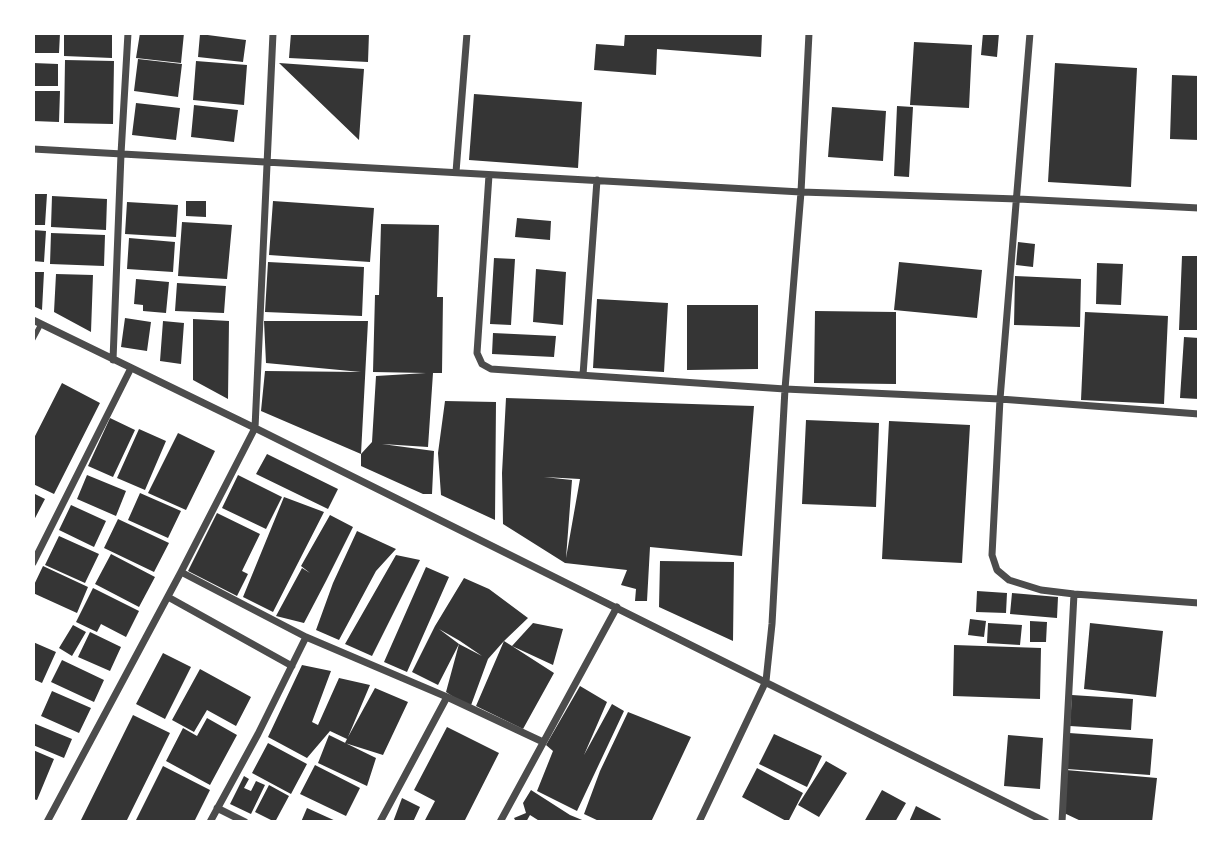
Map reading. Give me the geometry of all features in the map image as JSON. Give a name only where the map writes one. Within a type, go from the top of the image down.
[{"type":"street","points":[[113,360],[128,33]]},
{"type":"street","points":[[47,822],[255,428],[272,33]]},
{"type":"street","points":[[456,172],[467,33]]},
{"type":"street","points":[[699,822],[766,681],[801,192],[809,33]]},
{"type":"street","points":[[1030,33],[1000,399],[992,555],[997,570],[1009,580],[1041,590],[1199,603]]},
{"type":"street","points":[[33,149],[801,192],[1199,208]]},
{"type":"street","points":[[489,174],[477,353],[482,364],[491,369],[785,389],[1000,399],[1199,414]]},
{"type":"street","points":[[583,375],[597,180]]},
{"type":"street","points":[[33,320],[617,607],[1046,822]]},
{"type":"street","points":[[33,563],[131,369]]},
{"type":"street","points":[[181,572],[306,637],[447,697],[543,742]]},
{"type":"street","points":[[1062,822],[1074,594]]},
{"type":"street","points":[[168,597],[292,666]]},
{"type":"street","points":[[500,822],[617,607]]},
{"type":"street","points":[[210,822],[306,637]]},
{"type":"street","points":[[380,822],[447,697]]},
{"type":"street","points":[[217,808],[245,822]]},
{"type":"lane","points":[[33,339],[41,324]]},
{"type":"building","points":[[33,33],[60,33],[59,53],[33,53]]},
{"type":"building","points":[[64,33],[112,33],[112,58],[64,56]]},
{"type":"building","points":[[140,33],[184,33],[181,63],[136,58]]},
{"type":"building","points":[[291,33],[369,33],[368,62],[289,58]]},
{"type":"building","points":[[625,33],[762,33],[761,57],[657,49],[656,75],[594,70],[596,44],[624,46]]},
{"type":"building","points":[[983,33],[999,33],[997,57],[981,55]]},
{"type":"building","points":[[200,34],[246,40],[243,62],[198,57]]},
{"type":"building","points":[[914,42],[972,45],[969,108],[910,105]]},
{"type":"building","points":[[138,59],[182,64],[178,97],[134,91]]},
{"type":"building","points":[[65,60],[114,61],[113,124],[64,123]]},
{"type":"building","points":[[196,61],[247,65],[244,105],[193,100]]},
{"type":"building","points":[[33,63],[58,64],[58,86],[33,86]]},
{"type":"building","points":[[279,63],[364,69],[359,140]]},
{"type":"building","points":[[1055,63],[1137,68],[1131,187],[1048,182]]},
{"type":"building","points":[[1172,75],[1199,76],[1199,140],[1170,139]]},
{"type":"building","points":[[33,91],[60,91],[59,122],[33,121]]},
{"type":"building","points":[[474,94],[582,102],[578,168],[469,160]]},
{"type":"building","points":[[136,103],[180,108],[176,140],[132,135]]},
{"type":"building","points":[[194,105],[238,110],[234,142],[191,137]]},
{"type":"building","points":[[897,106],[913,107],[909,177],[894,176]]},
{"type":"building","points":[[832,107],[886,111],[883,161],[828,157]]},
{"type":"building","points":[[33,194],[47,194],[45,225],[33,225]]},
{"type":"building","points":[[52,196],[107,199],[106,230],[51,227]]},
{"type":"building","points":[[186,201],[206,201],[206,217],[186,216]]},
{"type":"building","points":[[273,201],[374,208],[370,262],[269,255]]},
{"type":"building","points":[[127,202],[178,205],[176,237],[125,234]]},
{"type":"building","points":[[517,218],[551,221],[550,240],[515,237]]},
{"type":"building","points":[[182,222],[232,225],[227,279],[178,276]]},
{"type":"building","points":[[381,224],[439,225],[437,297],[443,297],[442,373],[433,373],[428,447],[382,444],[434,451],[432,494],[423,494],[361,466],[361,454],[372,442],[376,376],[426,373],[373,372],[375,295],[379,295]]},
{"type":"building","points":[[33,230],[46,231],[44,262],[33,261]]},
{"type":"building","points":[[51,233],[105,235],[104,266],[50,264]]},
{"type":"building","points":[[129,238],[175,242],[173,272],[127,269]]},
{"type":"building","points":[[1018,242],[1035,244],[1033,267],[1016,265]]},
{"type":"building","points":[[1182,256],[1199,256],[1199,330],[1179,330]]},
{"type":"building","points":[[494,258],[515,259],[511,325],[490,324]]},
{"type":"building","points":[[268,262],[364,267],[362,316],[265,312]]},
{"type":"building","points":[[899,262],[982,270],[977,318],[894,310]]},
{"type":"building","points":[[1097,263],[1123,264],[1121,305],[1096,304]]},
{"type":"building","points":[[536,269],[566,272],[563,325],[533,322]]},
{"type":"building","points":[[33,272],[44,272],[42,310],[33,306]]},
{"type":"building","points":[[56,274],[93,275],[91,332],[54,312]]},
{"type":"building","points":[[1015,276],[1081,279],[1080,327],[1014,325]]},
{"type":"building","points":[[136,279],[169,282],[166,313],[143,311],[143,305],[134,304]]},
{"type":"building","points":[[177,283],[226,286],[224,313],[175,311]]},
{"type":"building","points":[[597,299],[668,303],[664,372],[593,368]]},
{"type":"building","points":[[687,305],[758,305],[758,369],[687,370]]},
{"type":"building","points":[[815,311],[896,312],[896,384],[814,383]]},
{"type":"building","points":[[1085,312],[1168,316],[1164,404],[1081,400]]},
{"type":"building","points":[[125,318],[151,322],[147,351],[121,347]]},
{"type":"building","points":[[193,319],[229,321],[228,399],[193,380]]},
{"type":"building","points":[[163,321],[184,323],[181,364],[160,361]]},
{"type":"building","points":[[264,321],[368,321],[361,454],[261,411],[265,371],[361,372],[266,363]]},
{"type":"building","points":[[493,333],[556,336],[554,357],[492,354]]},
{"type":"building","points":[[1184,337],[1199,338],[1199,399],[1180,398]]},
{"type":"building","points":[[62,383],[100,403],[54,494],[33,484],[33,440]]},
{"type":"building","points":[[506,398],[754,406],[742,556],[650,547],[647,601],[635,601],[636,589],[621,585],[627,570],[565,563],[503,524],[502,473]],"holes":[[[544,477],[580,479],[566,558],[572,480]]]},
{"type":"building","points":[[445,401],[496,402],[495,520],[441,495],[438,453]]},
{"type":"building","points":[[110,418],[135,430],[113,477],[88,466]]},
{"type":"building","points":[[806,420],[879,423],[876,507],[802,504]]},
{"type":"building","points":[[889,421],[970,425],[962,563],[882,559]]},
{"type":"building","points":[[139,429],[166,441],[145,490],[117,478]]},
{"type":"building","points":[[178,433],[215,451],[186,510],[148,493]]},
{"type":"building","points":[[267,454],[338,489],[328,509],[256,474]]},
{"type":"building","points":[[87,475],[126,491],[116,516],[77,499]]},
{"type":"building","points":[[238,475],[282,497],[266,529],[222,508]]},
{"type":"building","points":[[33,493],[45,499],[33,522]]},
{"type":"building","points":[[140,493],[181,511],[168,538],[128,520]]},
{"type":"building","points":[[284,497],[324,512],[273,612],[243,597]]},
{"type":"building","points":[[71,505],[106,521],[94,547],[59,530]]},
{"type":"building","points":[[217,513],[260,534],[242,571],[248,574],[237,596],[188,571]]},
{"type":"building","points":[[330,515],[353,527],[304,623],[276,616],[302,568],[310,573],[301,566]]},
{"type":"building","points":[[118,519],[169,543],[154,572],[104,548]]},
{"type":"building","points":[[357,531],[396,549],[376,571],[339,640],[316,630],[333,583]]},
{"type":"building","points":[[59,536],[99,554],[85,583],[45,565]]},
{"type":"building","points":[[111,554],[155,577],[139,607],[95,584]]},
{"type":"building","points":[[396,555],[420,560],[372,656],[345,644]]},
{"type":"building","points":[[660,561],[734,562],[733,641],[659,607]]},
{"type":"building","points":[[43,566],[88,587],[77,613],[33,593]]},
{"type":"building","points":[[426,567],[449,577],[407,672],[384,662]]},
{"type":"building","points":[[464,578],[489,589],[528,618],[488,659],[470,708],[446,692],[459,644],[438,685],[412,672],[435,626]],"holes":[[[439,629],[482,656],[459,644]]]},
{"type":"building","points":[[93,588],[139,611],[126,637],[101,624],[97,632],[76,622]]},
{"type":"building","points":[[977,591],[1007,593],[1006,613],[976,612]]},
{"type":"building","points":[[1012,593],[1058,597],[1057,618],[1010,614]]},
{"type":"building","points":[[970,619],[986,621],[984,637],[968,635]]},
{"type":"building","points":[[1030,621],[1047,622],[1046,642],[1030,642]]},
{"type":"building","points":[[533,623],[563,629],[553,665],[512,646]]},
{"type":"building","points":[[988,623],[1022,625],[1020,645],[987,643]]},
{"type":"building","points":[[1090,623],[1163,631],[1156,697],[1084,689]]},
{"type":"building","points":[[73,625],[86,632],[72,656],[59,648]]},
{"type":"building","points":[[90,632],[121,647],[110,671],[78,657]]},
{"type":"building","points":[[504,641],[554,673],[523,729],[476,706]]},
{"type":"building","points":[[33,642],[56,652],[42,683],[33,679]]},
{"type":"building","points":[[954,645],[1041,648],[1040,699],[953,696]]},
{"type":"building","points":[[163,653],[191,667],[165,719],[136,704]]},
{"type":"building","points":[[62,660],[104,680],[94,702],[51,682]]},
{"type":"building","points":[[302,665],[331,671],[312,722],[318,725],[339,678],[370,685],[348,737],[375,688],[408,702],[383,755],[345,743],[347,739],[330,731],[307,758],[268,737]]},
{"type":"building","points":[[200,669],[251,697],[236,726],[207,710],[194,732],[172,720]]},
{"type":"building","points":[[580,686],[607,702],[584,755],[612,704],[624,711],[577,811],[537,791],[553,751],[546,745]]},
{"type":"building","points":[[52,691],[91,708],[79,733],[41,716]]},
{"type":"building","points":[[1072,695],[1133,699],[1131,730],[1070,726]]},
{"type":"building","points":[[628,712],[691,737],[651,822],[601,822],[584,814],[600,771]]},
{"type":"building","points":[[133,715],[170,733],[126,822],[80,822]]},
{"type":"building","points":[[207,718],[237,735],[210,785],[166,761],[183,728],[197,736]]},
{"type":"building","points":[[33,723],[72,739],[64,758],[33,745]]},
{"type":"building","points":[[447,727],[499,753],[464,822],[424,822],[435,801],[414,790]]},
{"type":"building","points":[[1069,733],[1153,739],[1150,775],[1067,769]]},
{"type":"building","points":[[774,734],[822,756],[807,787],[759,764]]},
{"type":"building","points":[[329,735],[376,758],[367,786],[318,763]]},
{"type":"building","points":[[1008,735],[1043,738],[1040,789],[1004,786]]},
{"type":"building","points":[[268,743],[307,764],[291,794],[252,773]]},
{"type":"building","points":[[33,750],[54,759],[37,800],[33,799]]},
{"type":"building","points":[[826,761],[847,773],[819,817],[798,805]]},
{"type":"building","points":[[315,765],[360,788],[346,816],[300,794]]},
{"type":"building","points":[[163,766],[210,790],[194,822],[135,822]]},
{"type":"building","points":[[757,768],[803,793],[788,822],[742,797]]},
{"type":"building","points":[[1066,770],[1157,778],[1152,822],[1083,822],[1064,813]]},
{"type":"building","points":[[244,776],[249,779],[244,788],[251,791],[256,781],[265,785],[251,814],[230,804]]},
{"type":"building","points":[[269,785],[289,796],[275,822],[255,812]]},
{"type":"building","points":[[531,790],[570,815],[587,822],[541,822],[530,815],[526,822],[516,822],[514,818],[526,813],[523,803]]},
{"type":"building","points":[[882,790],[906,803],[895,822],[864,822]]},
{"type":"building","points":[[402,798],[420,807],[413,822],[393,822]]},
{"type":"building","points":[[916,806],[941,819],[939,822],[909,822]]},
{"type":"building","points":[[307,808],[338,822],[301,822]]}]
